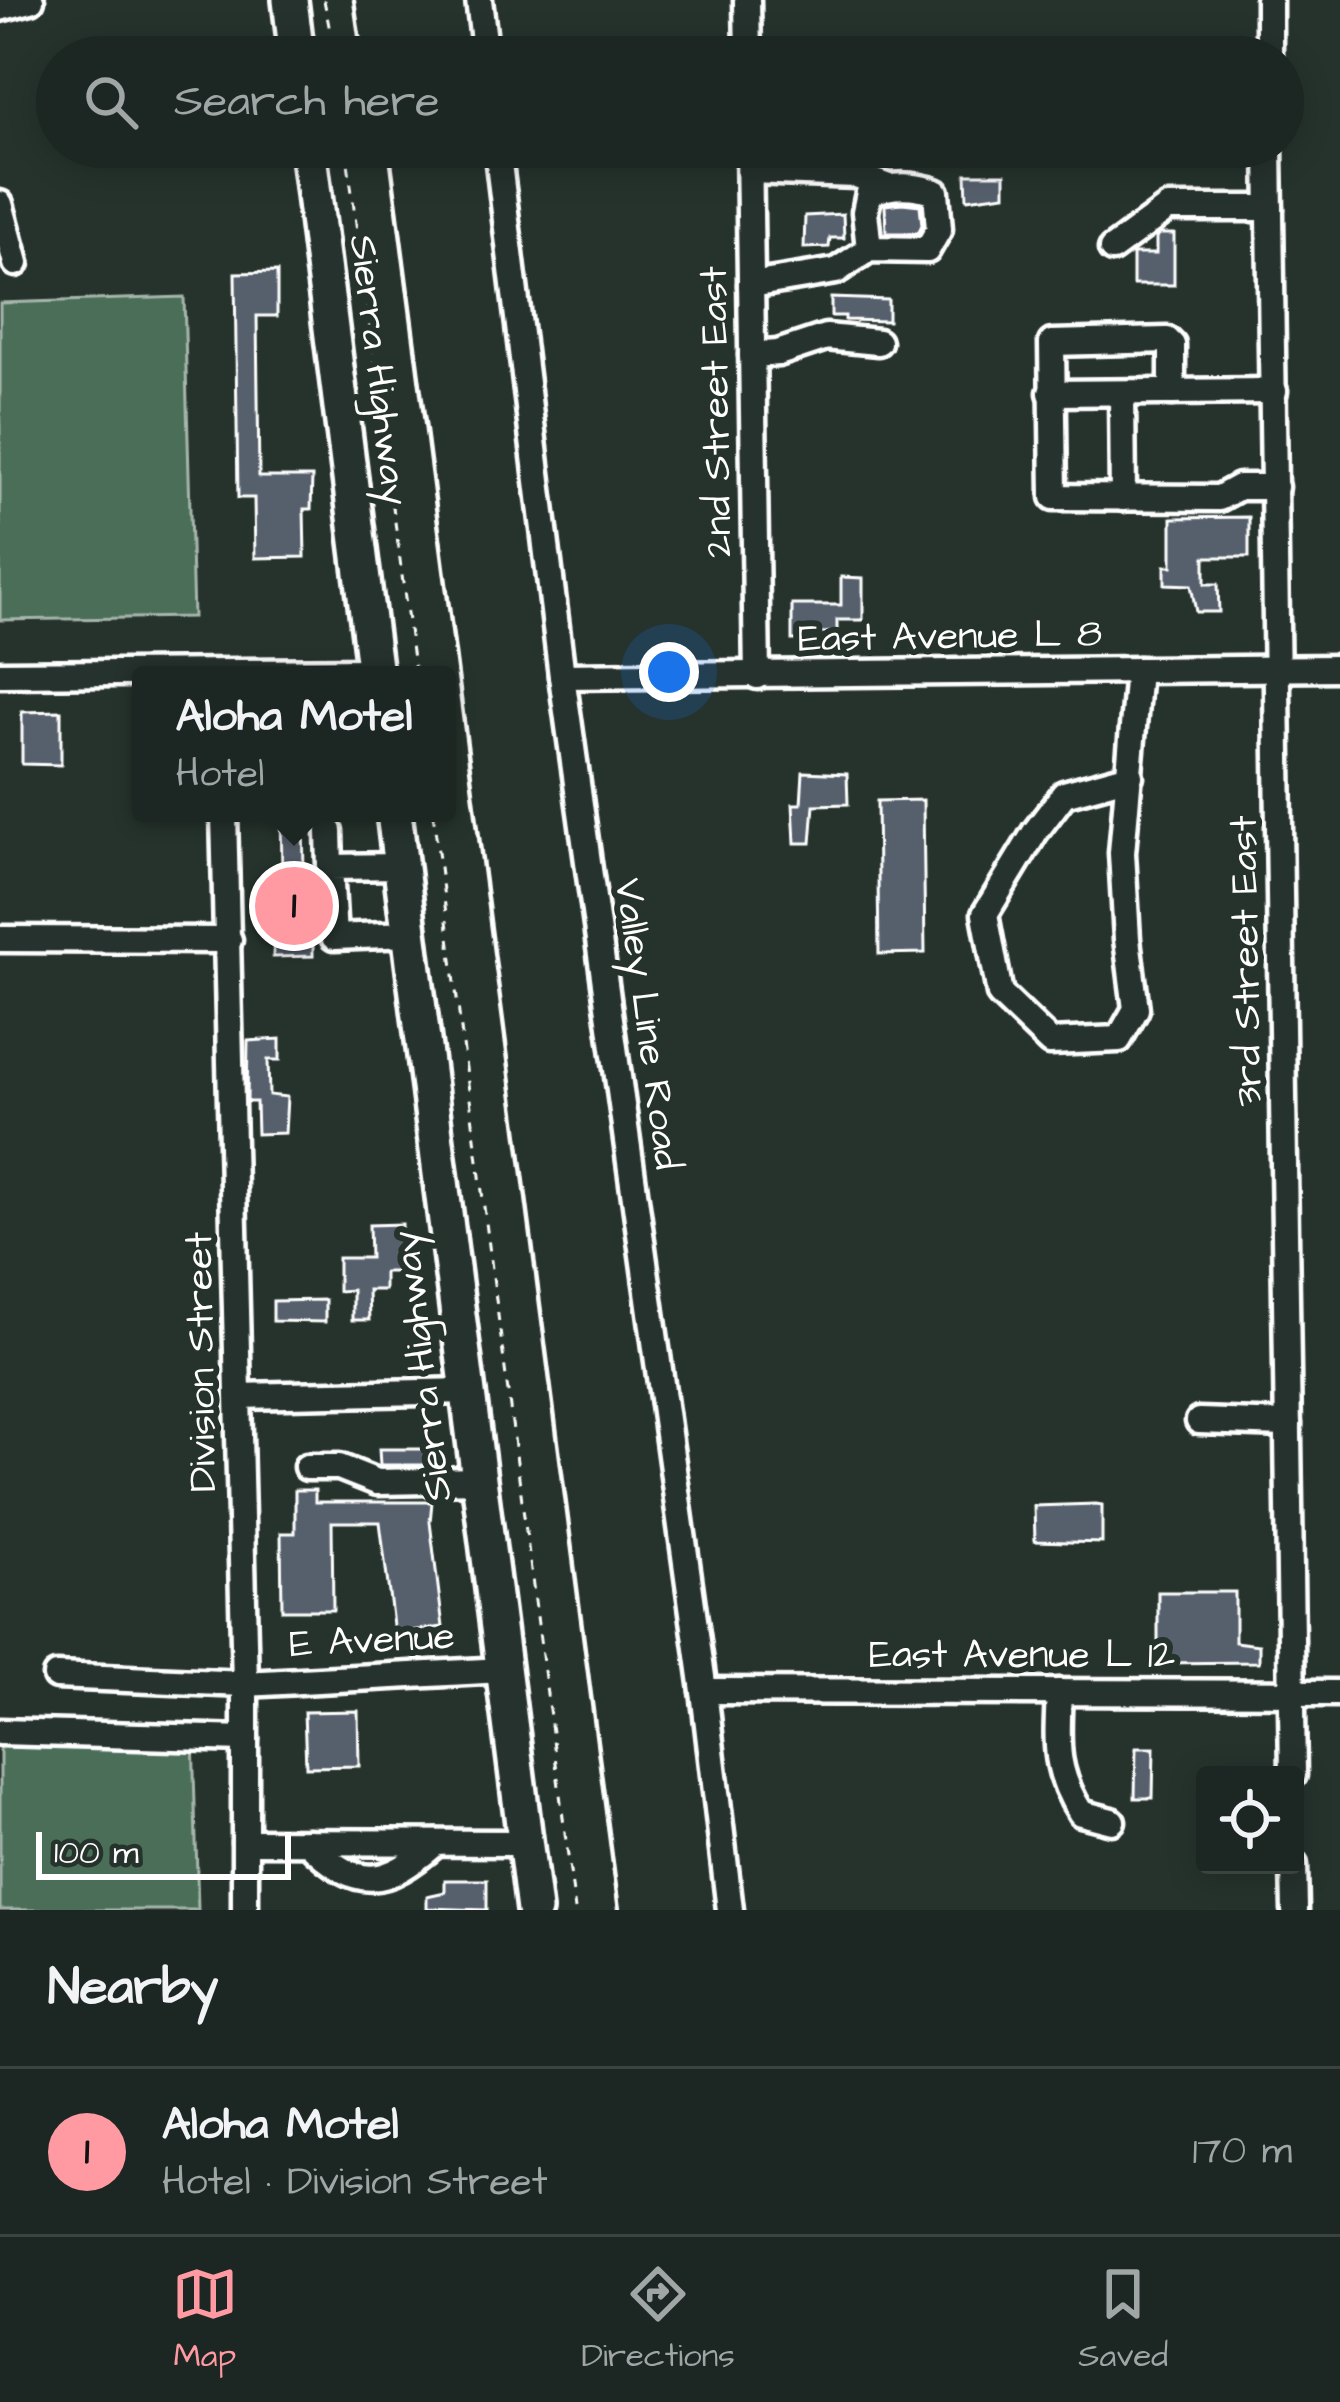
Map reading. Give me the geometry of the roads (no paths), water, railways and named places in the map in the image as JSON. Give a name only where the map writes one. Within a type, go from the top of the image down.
[{"type":"main road","points":[[290,0],[294,36]]},
{"type":"main road","name":"Sierra Highway","points":[[311,168],[373,666]]},
{"type":"main road","name":"Sierra Highway","points":[[395,822],[534,1910]]},
{"type":"street","points":[[0,8],[32,0]]},
{"type":"street","points":[[479,0],[483,36]]},
{"type":"street","points":[[747,0],[748,36]]},
{"type":"street","points":[[1269,0],[1269,36]]},
{"type":"street","name":"Valley Line Road","points":[[500,168],[562,676],[704,1691],[730,1910]]},
{"type":"street","name":"2nd Street East","points":[[750,168],[757,676]]},
{"type":"street","points":[[806,168],[856,176],[886,187]]},
{"type":"street","name":"3rd Street East","points":[[1269,168],[1293,1766]]},
{"type":"street","points":[[752,285],[836,271],[869,249],[927,250],[939,229],[935,192],[886,187],[869,193],[865,212],[869,249]]},
{"type":"street","points":[[0,204],[16,262]]},
{"type":"street","points":[[1112,248],[1168,208],[1270,208]]},
{"type":"street","points":[[752,355],[826,338],[878,342]]},
{"type":"street","points":[[1172,392],[1170,342],[1052,343],[1054,497],[1219,498],[1239,488],[1275,487]]},
{"type":"street","points":[[1052,393],[1274,391]]},
{"type":"street","points":[[1122,393],[1123,498]]},
{"type":"street","name":"East Avenue L 8","points":[[562,676],[1340,668]]},
{"type":"street","points":[[1130,776],[1064,794],[985,914],[1000,994],[1050,1042],[1118,1039],[1136,1009],[1122,853],[1130,776],[1138,670]]},
{"type":"street","points":[[0,674],[132,675]]},
{"type":"street","name":"Division Street","points":[[224,822],[245,1684],[245,1910]]},
{"type":"street","points":[[329,831],[334,938],[410,934]]},
{"type":"street","points":[[330,867],[401,866]]},
{"type":"street","points":[[0,939],[230,940]]},
{"type":"street","points":[[239,1396],[469,1391]]},
{"type":"street","points":[[1199,1421],[1288,1424]]},
{"type":"street","points":[[307,1467],[340,1467],[377,1482],[480,1480]]},
{"type":"street","name":"E Avenue","points":[[56,1676],[245,1684],[503,1670]]},
{"type":"street","name":"East Avenue L 12","points":[[704,1691],[1340,1693]]},
{"type":"street","points":[[1059,1692],[1055,1748],[1066,1791],[1081,1813],[1112,1821]]},
{"type":"street","points":[[0,1732],[245,1739]]},
{"type":"street","points":[[245,1842],[525,1844]]},
{"type":"street","points":[[308,1842],[330,1864],[373,1878],[406,1869],[436,1843]]},
{"type":"street","points":[[1294,1874],[1294,1910]]},
{"type":"railway","points":[[354,0],[359,36]]},
{"type":"railway","points":[[392,168],[619,1910]]},
{"type":"place","name":"Aloha Motel","points":[[294,906]]}]
